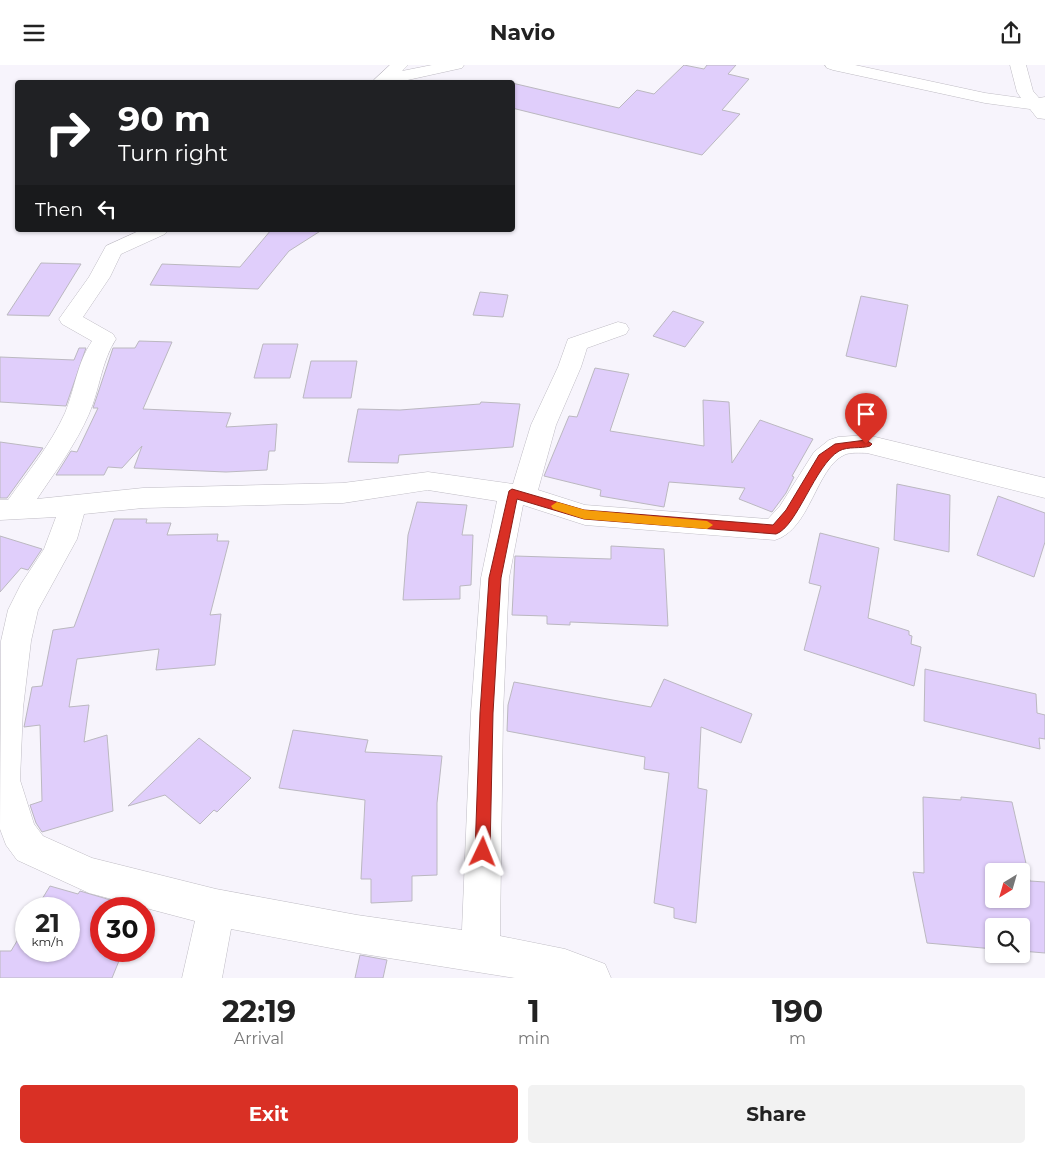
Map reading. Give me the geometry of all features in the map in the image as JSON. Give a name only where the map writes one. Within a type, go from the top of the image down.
[{"type":"street","points":[[381,80],[400,65]]},
{"type":"street","points":[[385,80],[456,65]]},
{"type":"street","points":[[833,65],[956,92],[1042,108]]},
{"type":"street","points":[[1018,65],[1025,92],[1042,108]]},
{"type":"street","points":[[7,510],[37,479],[75,416],[83,399],[98,347],[105,339],[70,319],[99,277],[113,250],[154,232]]},
{"type":"street","points":[[480,952],[487,713],[495,578],[518,494],[552,403],[574,356],[576,344],[618,329]]},
{"type":"street","points":[[7,510],[143,498],[343,493],[428,481],[518,494],[584,515],[776,530],[790,513],[823,458],[838,446],[866,444],[1045,488]]},
{"type":"street","points":[[73,505],[63,539],[23,610],[16,641],[7,708],[3,780],[16,825],[30,848],[89,875],[216,908],[357,934],[480,952],[573,975]]},
{"type":"street","points":[[202,978],[216,908]]},
{"type":"building","points":[[684,65],[704,69],[707,65],[736,65],[728,74],[749,79],[722,110],[740,114],[702,155],[515,109],[515,84],[619,108],[637,90],[654,94]]},
{"type":"building","points":[[269,232],[319,232],[289,251],[258,289],[150,285],[162,264],[240,267]]},
{"type":"building","points":[[41,263],[81,264],[49,316],[7,315]]},
{"type":"building","points":[[480,292],[508,295],[503,317],[473,315]]},
{"type":"building","points":[[861,296],[908,305],[896,367],[846,356]]},
{"type":"building","points":[[673,311],[704,322],[685,347],[653,336]]},
{"type":"building","points":[[139,341],[172,342],[143,409],[231,413],[226,427],[277,424],[275,451],[269,451],[267,470],[226,472],[134,468],[142,446],[122,468],[108,467],[104,475],[56,475],[71,451],[77,452],[98,408],[93,408],[113,348],[135,348]]},
{"type":"building","points":[[263,344],[298,344],[290,378],[254,378]]},
{"type":"building","points":[[79,348],[86,348],[66,406],[0,402],[0,357],[74,360]]},
{"type":"building","points":[[311,361],[357,361],[351,398],[303,398]]},
{"type":"building","points":[[595,368],[629,374],[610,431],[704,446],[703,400],[729,402],[732,463],[760,420],[813,439],[792,476],[794,477],[786,493],[772,512],[739,499],[745,488],[669,482],[664,507],[600,496],[601,490],[544,476],[569,416],[577,417]]},
{"type":"building","points":[[481,402],[520,404],[513,447],[399,455],[398,463],[348,462],[358,409],[400,410],[480,404]]},
{"type":"building","points":[[0,442],[43,448],[7,498],[0,498]]},
{"type":"building","points":[[897,484],[950,495],[949,552],[894,540]]},
{"type":"building","points":[[998,496],[1045,513],[1045,542],[1034,577],[977,555]]},
{"type":"building","points":[[417,502],[467,505],[462,535],[473,535],[471,585],[460,586],[460,599],[403,600],[408,535]]},
{"type":"building","points":[[114,519],[147,519],[146,523],[171,523],[167,535],[218,534],[217,541],[229,541],[210,615],[221,614],[215,665],[156,670],[159,649],[77,659],[69,707],[89,705],[84,742],[107,735],[113,811],[42,832],[36,823],[30,805],[42,801],[40,725],[24,727],[32,687],[42,686],[53,630],[74,627]]},
{"type":"building","points":[[820,533],[879,548],[868,618],[909,631],[909,635],[912,636],[911,644],[921,647],[914,686],[804,650],[821,586],[809,583]]},
{"type":"building","points":[[0,536],[42,549],[28,570],[21,568],[0,592]]},
{"type":"building","points":[[611,546],[664,549],[668,626],[570,622],[570,625],[547,624],[547,616],[512,615],[515,556],[611,559]]},
{"type":"building","points":[[925,669],[1036,694],[1037,713],[1045,715],[1045,739],[1039,738],[1040,749],[924,721]]},
{"type":"building","points":[[664,679],[752,714],[741,743],[701,727],[698,788],[707,790],[696,923],[674,918],[674,908],[654,903],[669,773],[644,769],[645,757],[507,731],[508,705],[514,682],[651,707]]},
{"type":"building","points":[[293,730],[368,740],[365,752],[442,756],[437,803],[437,875],[412,876],[412,901],[371,903],[371,879],[361,879],[365,800],[279,788]]},
{"type":"building","points":[[199,738],[251,778],[217,812],[214,810],[200,824],[165,795],[128,806]]},
{"type":"building","points":[[923,797],[961,800],[961,797],[1012,802],[1026,863],[985,863],[985,908],[1030,908],[1030,881],[1045,882],[1045,953],[1030,952],[1030,918],[985,918],[985,948],[927,943],[913,872],[924,873]]},
{"type":"building","points":[[50,886],[78,894],[80,891],[100,897],[90,897],[90,962],[119,962],[112,978],[0,978],[0,951],[11,951],[15,944],[15,962],[80,962],[80,897],[43,897]]},
{"type":"building","points":[[360,955],[387,960],[383,978],[355,978]]},
{"type":"slow traffic","points":[[557,506],[584,515],[707,525]]},
{"type":"route","points":[[483,852],[487,713],[495,578],[512,493],[584,515],[776,530],[790,513],[823,458],[838,446],[866,444]]}]
